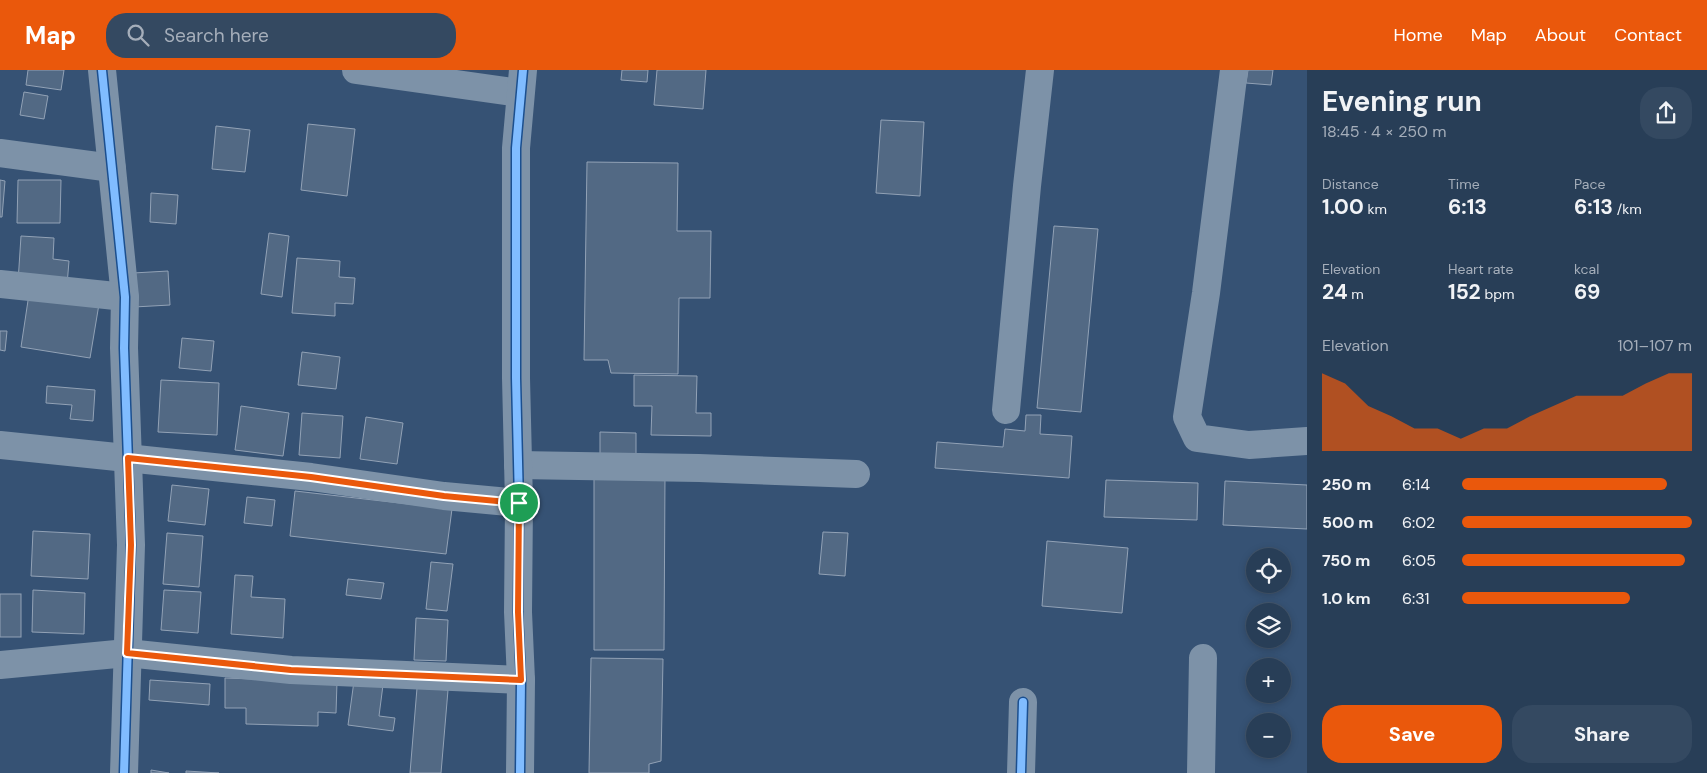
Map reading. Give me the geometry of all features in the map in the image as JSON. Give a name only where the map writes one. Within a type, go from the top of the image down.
[{"type":"street","points":[[102,70],[124,297],[131,545],[124,773]]},
{"type":"street","points":[[356,70],[521,81],[516,148],[518,612],[521,680],[520,773]]},
{"type":"street","points":[[1006,410],[1040,70]]},
{"type":"street","points":[[1234,70],[1206,293],[1187,417],[1196,438],[1249,445],[1307,441]]},
{"type":"street","points":[[0,153],[112,168]]},
{"type":"street","points":[[0,284],[124,297]]},
{"type":"street","points":[[0,445],[311,477],[444,496],[519,503]]},
{"type":"street","points":[[518,465],[699,468],[856,474]]},
{"type":"street","points":[[0,665],[127,653],[291,670],[521,680]]},
{"type":"street","points":[[1202,773],[1204,658]]},
{"type":"street","points":[[1021,773],[1023,702]]},
{"type":"building","points":[[28,70],[64,70],[61,90],[26,85]]},
{"type":"building","points":[[622,70],[648,70],[647,82],[621,80]]},
{"type":"building","points":[[657,70],[706,70],[703,109],[654,105]]},
{"type":"building","points":[[1248,70],[1273,70],[1271,85],[1246,83]]},
{"type":"building","points":[[24,92],[48,96],[44,119],[20,115]]},
{"type":"building","points":[[881,120],[924,122],[920,196],[876,193]]},
{"type":"building","points":[[308,124],[355,129],[347,196],[301,190]]},
{"type":"building","points":[[216,126],[250,130],[245,172],[212,169]]},
{"type":"building","points":[[587,162],[678,163],[677,231],[711,231],[710,298],[679,298],[678,374],[611,373],[608,360],[584,360]]},
{"type":"building","points":[[0,180],[5,181],[2,217],[0,217]]},
{"type":"building","points":[[18,180],[61,180],[60,223],[17,223]]},
{"type":"building","points":[[151,193],[178,195],[176,224],[150,222]]},
{"type":"building","points":[[1054,226],[1098,229],[1081,412],[1037,408]]},
{"type":"building","points":[[269,233],[289,236],[282,297],[261,294]]},
{"type":"building","points":[[21,236],[54,238],[53,259],[69,261],[67,285],[18,282]]},
{"type":"building","points":[[297,258],[340,261],[339,277],[355,278],[353,304],[335,303],[335,316],[292,313]]},
{"type":"building","points":[[168,271],[170,305],[134,307],[133,273]]},
{"type":"building","points":[[29,294],[99,304],[90,358],[21,347]]},
{"type":"building","points":[[0,331],[7,331],[5,351],[0,350]]},
{"type":"building","points":[[182,338],[214,341],[211,371],[179,368]]},
{"type":"building","points":[[302,352],[340,357],[336,389],[298,385]]},
{"type":"building","points":[[634,375],[697,376],[696,413],[711,413],[711,436],[651,435],[652,406],[634,406]]},
{"type":"building","points":[[161,380],[219,383],[217,435],[158,432]]},
{"type":"building","points":[[47,386],[95,390],[93,421],[70,419],[72,405],[46,403]]},
{"type":"building","points":[[241,406],[289,413],[283,456],[235,450]]},
{"type":"building","points":[[302,413],[343,416],[340,458],[299,455]]},
{"type":"building","points":[[1026,415],[1041,415],[1040,434],[1072,436],[1069,478],[935,468],[937,442],[1003,447],[1005,429],[1025,431]]},
{"type":"building","points":[[366,417],[403,423],[397,464],[360,459]]},
{"type":"building","points":[[600,432],[636,433],[636,457],[600,457]]},
{"type":"building","points":[[594,474],[665,474],[664,650],[594,650]]},
{"type":"building","points":[[1106,480],[1198,483],[1197,520],[1104,517]]},
{"type":"building","points":[[1225,481],[1307,485],[1307,529],[1223,525]]},
{"type":"building","points":[[172,485],[209,489],[205,525],[168,521]]},
{"type":"building","points":[[295,491],[452,509],[446,554],[290,536]]},
{"type":"building","points":[[247,497],[275,500],[272,526],[244,523]]},
{"type":"building","points":[[33,531],[90,534],[88,579],[31,576]]},
{"type":"building","points":[[823,532],[848,533],[845,576],[819,574]]},
{"type":"building","points":[[167,533],[203,536],[199,587],[163,584]]},
{"type":"building","points":[[1047,541],[1128,548],[1122,613],[1042,606]]},
{"type":"building","points":[[431,562],[453,564],[447,611],[426,609]]},
{"type":"building","points":[[235,575],[253,576],[251,597],[285,599],[283,638],[231,634]]},
{"type":"building","points":[[348,579],[384,583],[381,599],[346,595]]},
{"type":"building","points":[[33,590],[85,593],[84,634],[32,632]]},
{"type":"building","points":[[164,590],[201,592],[198,633],[161,630]]},
{"type":"building","points":[[0,594],[21,594],[21,637],[0,637]]},
{"type":"building","points":[[416,618],[448,620],[446,661],[414,660]]},
{"type":"building","points":[[591,658],[663,659],[661,761],[649,764],[649,773],[589,773]]},
{"type":"building","points":[[225,678],[337,682],[336,713],[318,712],[318,726],[246,724],[246,708],[225,708]]},
{"type":"building","points":[[150,680],[210,684],[209,705],[149,700]]},
{"type":"building","points":[[354,681],[383,685],[379,716],[395,718],[393,731],[348,725]]},
{"type":"building","points":[[417,688],[448,690],[441,773],[410,773]]},
{"type":"building","points":[[151,770],[169,773],[151,773]]},
{"type":"building","points":[[186,771],[219,773],[186,773]]},
{"type":"cycle path","points":[[102,70],[125,297],[124,348],[131,545],[124,773]]},
{"type":"cycle path","points":[[520,773],[521,680],[518,612],[516,148],[523,70]]},
{"type":"cycle path","points":[[1021,773],[1023,702]]},
{"type":"route","points":[[128,458],[311,477],[444,496],[519,503],[518,612],[521,680],[291,670],[127,653],[131,545],[128,458]]}]
